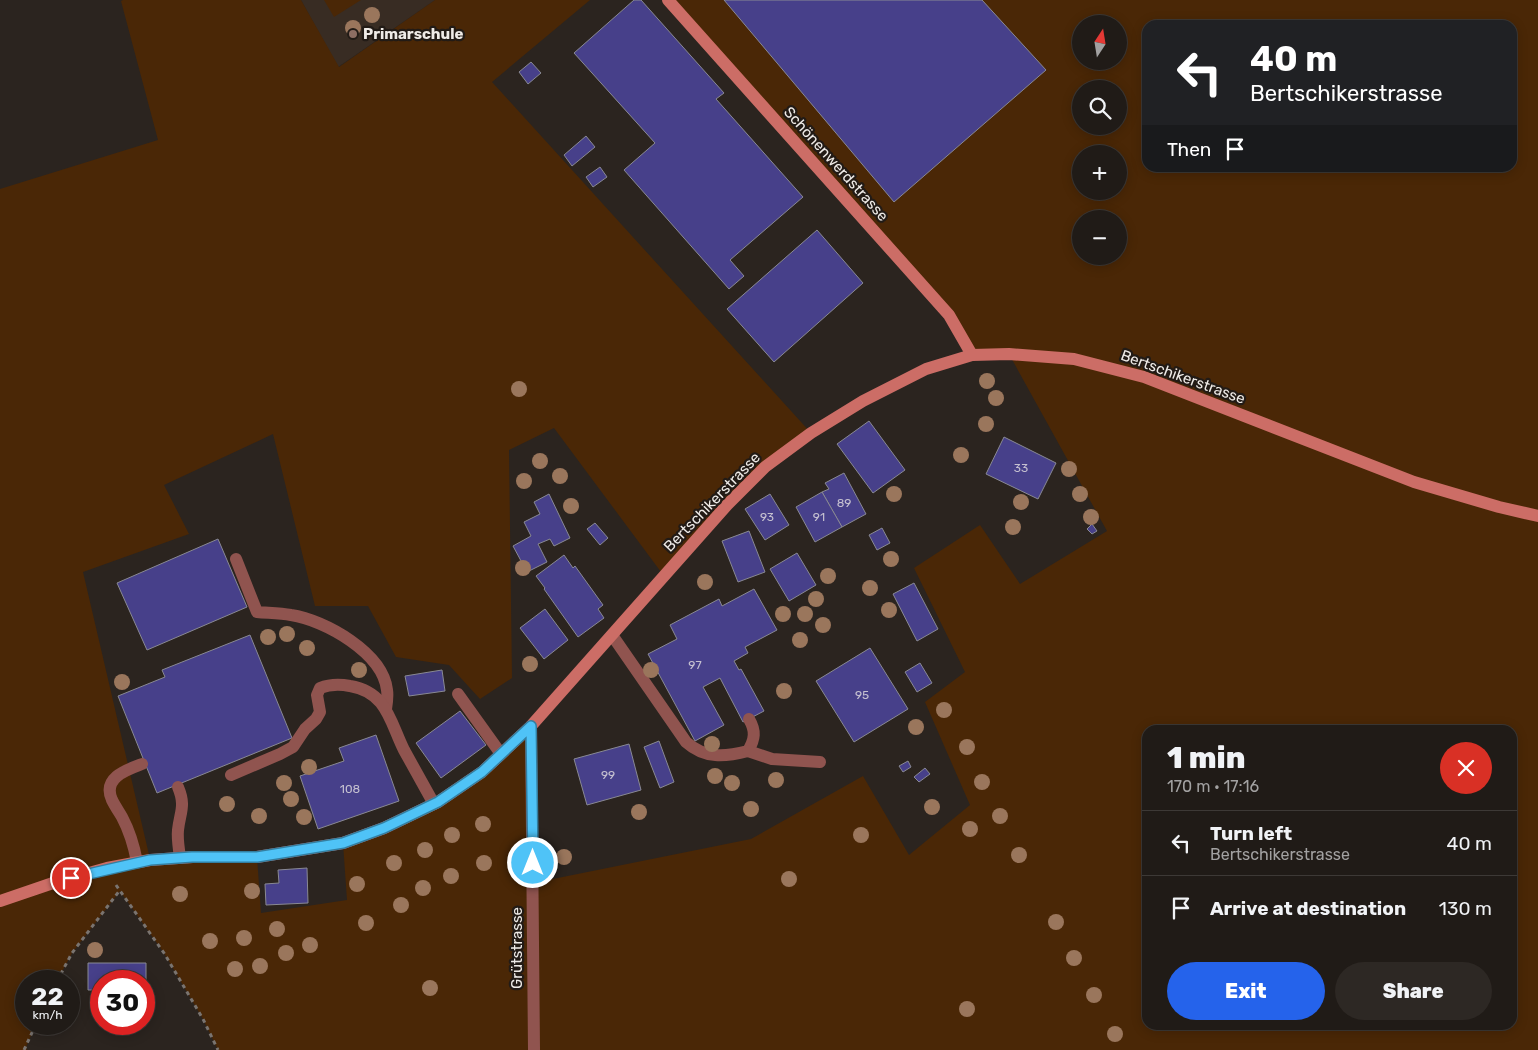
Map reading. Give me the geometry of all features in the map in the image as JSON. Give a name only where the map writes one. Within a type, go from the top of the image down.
[{"type":"street","name":"Schönenwerdstrasse","points":[[668,0],[949,315],[972,354]]},
{"type":"street","name":"Bertschikerstrasse","points":[[0,901],[54,883],[107,868],[137,862],[180,858],[257,857],[343,843],[384,828],[434,804],[482,772],[531,726],[727,505],[766,467],[811,433],[864,401],[926,370],[972,354],[1009,354],[1074,359],[1144,377],[1414,482],[1499,507],[1538,516]]},
{"type":"street","points":[[236,559],[257,612],[293,615],[338,631],[372,658],[382,674],[388,690],[386,709]]},
{"type":"street","points":[[612,635],[686,742],[694,748],[710,755],[721,756],[748,751],[772,759],[820,762]]},
{"type":"street","points":[[231,774],[274,757],[293,747],[320,712],[317,695],[320,688],[328,685],[344,684],[358,687],[374,695],[386,709],[403,748],[434,804]]},
{"type":"street","points":[[458,694],[502,754]]},
{"type":"street","points":[[748,751],[753,742],[754,734],[754,726],[749,719]]},
{"type":"street","name":"Grütstrasse","points":[[531,726],[534,1050]]},
{"type":"street","points":[[137,862],[133,841],[109,791],[111,782],[118,775],[142,764]]},
{"type":"street","points":[[178,787],[182,796],[182,813],[178,830],[180,858]]},
{"type":"path","points":[[107,868],[164,953],[203,1019],[218,1050]]},
{"type":"path","points":[[63,970],[72,953],[120,890]]},
{"type":"path","points":[[24,1050],[31,1035]]},
{"type":"shaded area","points":[[123,0],[301,0],[339,67],[435,0],[590,0],[492,82],[811,433],[765,467],[664,576],[554,428],[509,450],[512,678],[480,699],[449,665],[396,657],[368,606],[315,606],[273,434],[164,485],[189,534],[83,572],[150,859],[257,857],[261,913],[347,900],[343,843],[438,802],[531,726],[533,883],[751,839],[863,776],[909,855],[970,805],[925,702],[965,672],[914,568],[980,525],[1020,584],[1107,531],[1009,354],[972,355],[949,315],[668,0],[1538,0],[1538,1050],[218,1050],[203,1019],[164,953],[120,891],[72,953],[63,970],[15,970],[15,1035],[31,1035],[26,1047],[27,1050],[0,1050],[0,189],[158,140],[121,1]]},
{"type":"shaded area","name":"Primarschule","points":[[301,0],[435,0],[338,67]]},
{"type":"shaded area","points":[[324,0],[361,0],[334,17]]},
{"type":"building","points":[[634,0],[641,0],[724,93],[716,99],[803,197],[730,260],[744,276],[729,289],[624,170],[655,143],[574,53]]},
{"type":"building","points":[[724,0],[982,0],[1046,70],[894,202]]},
{"type":"building","points":[[531,62],[541,73],[528,84],[519,72]]},
{"type":"building","points":[[586,136],[595,147],[572,166],[564,155]]},
{"type":"building","points":[[600,167],[607,177],[593,187],[586,177]]},
{"type":"building","points":[[817,230],[863,283],[774,362],[727,309]]},
{"type":"building","points":[[869,421],[905,470],[873,493],[837,444]]},
{"type":"building","points":[[1004,437],[1056,463],[1038,499],[986,474]]},
{"type":"building","points":[[844,473],[866,514],[842,527],[822,492],[829,489],[825,483]]},
{"type":"building","points":[[822,492],[842,527],[815,542],[796,507]]},
{"type":"building","points":[[549,494],[570,538],[554,546],[550,539],[538,544],[547,562],[527,572],[513,546],[531,536],[524,522],[540,514],[534,502]]},
{"type":"building","points":[[770,494],[789,525],[765,540],[745,509]]},
{"type":"building","points":[[595,523],[608,538],[600,545],[587,529]]},
{"type":"building","points":[[1092,524],[1097,531],[1092,534],[1087,529]]},
{"type":"building","points":[[882,528],[890,543],[877,550],[869,535]]},
{"type":"building","points":[[749,531],[765,572],[738,582],[722,541]]},
{"type":"building","points":[[218,539],[247,607],[147,650],[117,583]]},
{"type":"building","points":[[797,553],[816,585],[789,601],[770,569]]},
{"type":"building","points":[[564,555],[573,568],[575,566],[603,605],[598,609],[604,618],[578,637],[536,576]]},
{"type":"building","points":[[914,583],[938,629],[917,641],[893,594]]},
{"type":"building","points":[[754,589],[777,630],[745,647],[748,653],[734,661],[739,670],[741,669],[764,711],[743,722],[720,678],[703,687],[724,725],[695,741],[648,654],[677,639],[670,625],[719,599],[722,606]]},
{"type":"building","points":[[545,609],[568,640],[544,659],[520,628]]},
{"type":"building","points":[[250,635],[292,738],[157,793],[118,696],[165,677],[162,670]]},
{"type":"building","points":[[870,648],[908,709],[854,742],[816,681]]},
{"type":"building","points":[[920,663],[932,683],[917,692],[905,672]]},
{"type":"building","points":[[442,670],[445,691],[409,696],[405,676]]},
{"type":"building","points":[[460,711],[486,745],[441,778],[416,743]]},
{"type":"building","points":[[376,735],[399,801],[318,829],[300,776],[344,761],[339,748]]},
{"type":"building","points":[[659,741],[674,782],[660,788],[644,747]]},
{"type":"building","points":[[629,744],[641,790],[587,805],[574,759]]},
{"type":"building","points":[[908,761],[911,767],[903,772],[899,766]]},
{"type":"building","points":[[925,768],[930,774],[919,782],[914,777]]},
{"type":"building","points":[[307,868],[308,903],[266,905],[265,884],[279,883],[278,870]]},
{"type":"building","points":[[88,963],[146,963],[146,970],[90,970],[90,990],[88,990]]},
{"type":"place","name":"Primarschule","points":[[353,34]]},
{"type":"route","points":[[71,878],[107,868],[150,860],[192,857],[257,857],[343,843],[384,828],[438,802],[482,772],[531,726],[533,863]]}]
